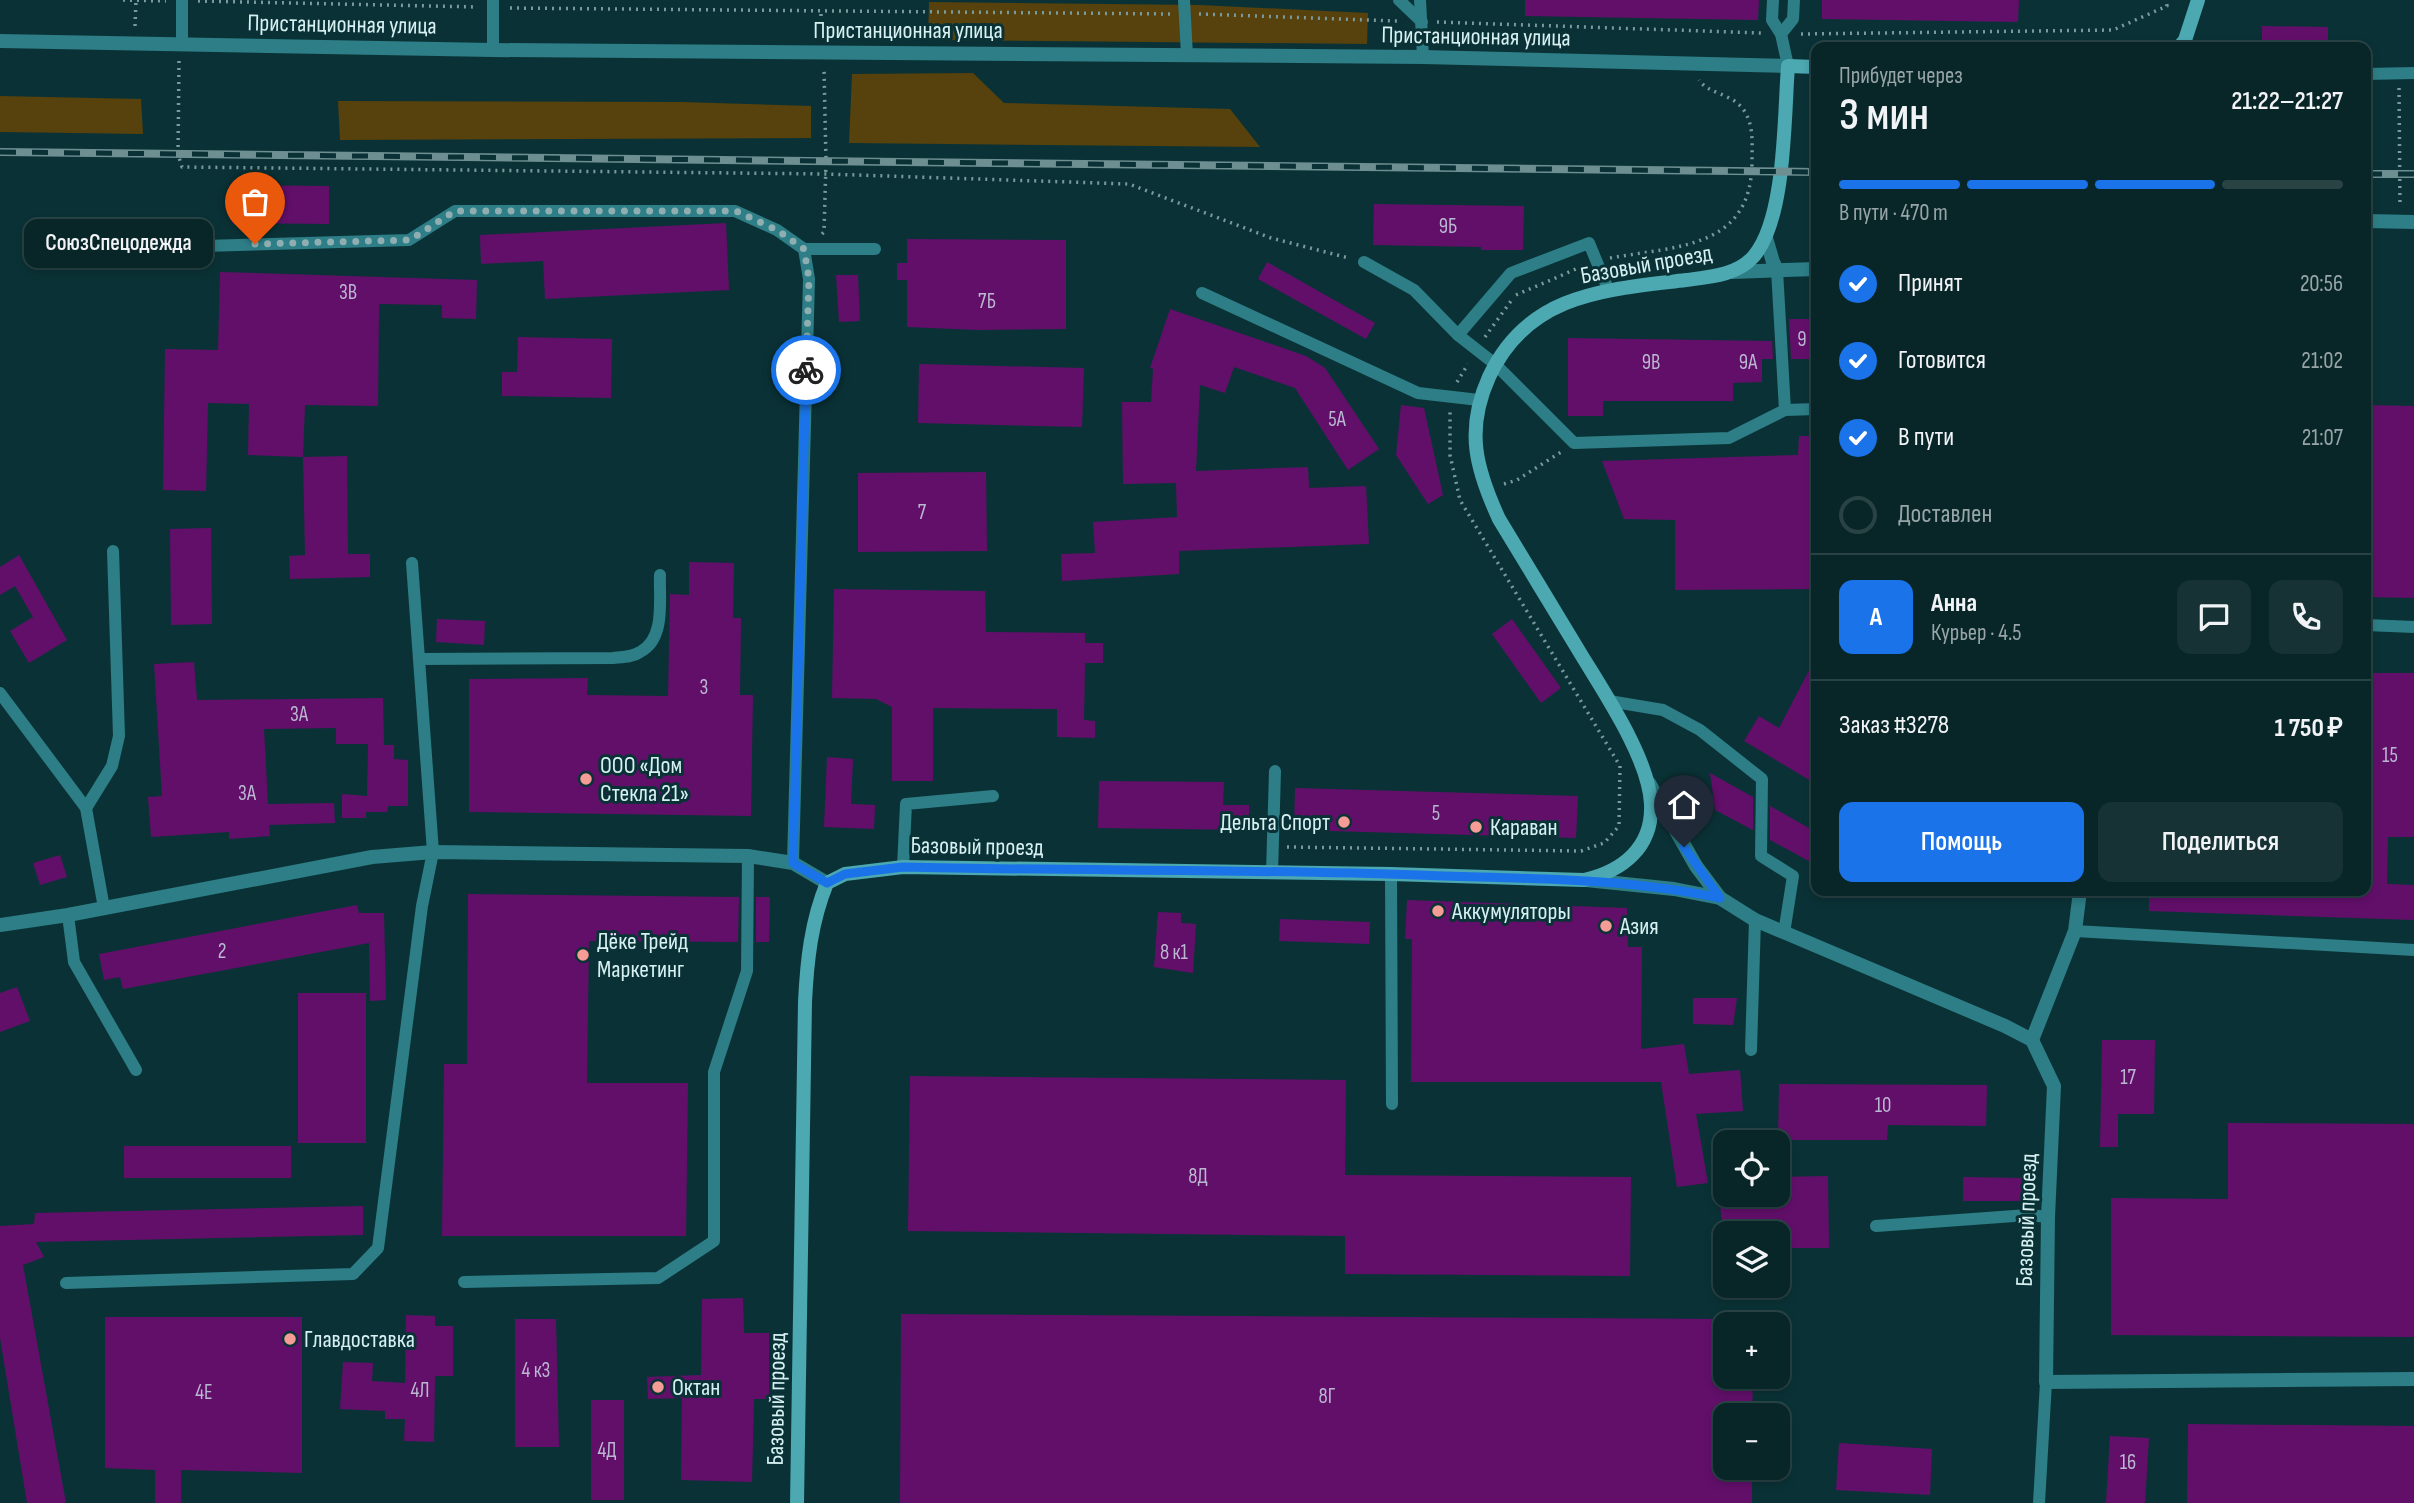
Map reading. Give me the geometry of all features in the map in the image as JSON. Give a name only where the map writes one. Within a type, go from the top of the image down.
[{"type":"street","points":[[2183,42],[2198,0]]},
{"type":"street","name":"Пристанционная улица","points":[[0,41],[494,50],[1423,57],[1811,67]]},
{"type":"street","name":"Базовый проезд","points":[[1788,65],[1775,212],[1766,238],[1753,258],[1732,272],[1709,278],[1608,289],[1569,300],[1539,316],[1495,364],[1479,400],[1474,428],[1478,459],[1486,490],[1499,519],[1609,701],[1672,828],[1720,898],[1755,920],[2005,1026],[2032,1040],[2054,1086],[2048,1217],[2046,1382]]},
{"type":"street","points":[[2371,221],[2407,222]]},
{"type":"street","points":[[1766,238],[1777,270]]},
{"type":"street","points":[[1732,272],[1811,269]]},
{"type":"street","name":"Базовый проезд","points":[[1584,880],[1601,876],[1619,867],[1644,843],[1650,821],[1651,803],[1646,778]]},
{"type":"street","points":[[0,925],[68,915],[372,857],[433,852],[748,856],[793,863],[827,883]]},
{"type":"street","name":"Базовый проезд","points":[[797,1503],[805,1002],[815,911],[827,883],[845,874],[903,867],[1391,874],[1584,880],[1674,889],[1720,898]]},
{"type":"street","points":[[2032,1040],[2075,931],[2079,896]]},
{"type":"street","points":[[2046,1382],[2414,1379]]},
{"type":"lane","points":[[1184,0],[1187,55]]},
{"type":"lane","points":[[1399,0],[1422,22]]},
{"type":"lane","points":[[1420,0],[1423,57]]},
{"type":"lane","points":[[1773,0],[1772,20],[1781,34],[1788,65]]},
{"type":"lane","points":[[1781,34],[1793,19],[1794,0]]},
{"type":"lane","points":[[182,1],[182,44]]},
{"type":"lane","points":[[493,4],[494,50]]},
{"type":"lane","points":[[2371,74],[2414,73]]},
{"type":"lane","points":[[204,246],[410,240],[455,211],[736,211],[777,230],[804,249],[874,249]]},
{"type":"lane","points":[[1458,335],[1511,273],[1589,243],[1608,289]]},
{"type":"lane","points":[[793,863],[809,279],[804,249]]},
{"type":"lane","points":[[1364,262],[1414,290],[1458,335],[1495,364],[1574,443],[1729,438],[1785,410],[1811,409]]},
{"type":"lane","points":[[1777,270],[1785,410]]},
{"type":"lane","points":[[1202,293],[1418,393],[1479,400]]},
{"type":"lane","points":[[86,808],[111,766],[119,736],[113,551]]},
{"type":"lane","points":[[66,1283],[353,1274],[378,1248],[420,919],[433,852],[412,564]]},
{"type":"lane","points":[[419,659],[613,659],[638,654],[651,645],[659,623],[660,575]]},
{"type":"lane","points":[[2371,625],[2414,627]]},
{"type":"lane","points":[[0,693],[86,808],[104,908]]},
{"type":"lane","points":[[1609,701],[1663,710],[1700,730],[1762,779],[1761,856],[1793,876],[1784,933]]},
{"type":"lane","points":[[1272,873],[1275,771]]},
{"type":"lane","points":[[903,867],[906,804],[993,796]]},
{"type":"lane","points":[[464,1282],[658,1278],[714,1241],[714,1073],[747,971],[748,856]]},
{"type":"lane","points":[[1391,874],[1392,1104]]},
{"type":"lane","points":[[68,915],[74,962],[136,1070]]},
{"type":"lane","points":[[1751,1050],[1755,920]]},
{"type":"lane","points":[[2075,931],[2414,950]]},
{"type":"lane","points":[[1876,1226],[2028,1215],[2048,1217]]},
{"type":"lane","points":[[2039,1503],[2046,1382]]},
{"type":"path","points":[[123,0],[1185,14],[1781,34],[2113,30],[2167,6],[2166,0]]},
{"type":"path","points":[[135,29],[136,0]]},
{"type":"path","points":[[821,11],[821,38]]},
{"type":"path","points":[[181,61],[178,155],[182,167],[826,174],[1129,184],[1271,237],[1364,262]]},
{"type":"path","points":[[804,249],[824,232],[825,68],[819,68]]},
{"type":"path","points":[[2399,74],[2407,222]]},
{"type":"path","points":[[1272,847],[1581,851],[1604,843],[1619,826],[1620,766],[1460,500],[1450,455],[1449,395],[1476,349],[1516,295],[1597,261],[1704,240],[1727,228],[1742,211],[1752,173],[1752,128],[1743,109],[1727,95],[1704,87],[1698,78]]},
{"type":"path","points":[[1460,500],[1517,480],[1574,443]]},
{"type":"shaded area","points":[[929,2],[1199,5],[1368,13],[1367,44],[928,40]]},
{"type":"shaded area","points":[[973,73],[1004,103],[1230,109],[1260,147],[849,143],[852,74]]},
{"type":"shaded area","points":[[0,96],[141,99],[143,134],[0,132]]},
{"type":"shaded area","points":[[338,101],[682,102],[811,106],[811,138],[340,140]]},
{"type":"building","points":[[1525,0],[1759,0],[1758,20],[1525,16]]},
{"type":"building","points":[[1822,0],[2019,0],[2018,22],[1822,19]]},
{"type":"building","points":[[2262,26],[2328,27],[2328,42],[2262,42]]},
{"type":"building","points":[[233,185],[329,186],[329,224],[232,223]]},
{"type":"building","points":[[1374,204],[1524,206],[1523,250],[1373,245]]},
{"type":"building","points":[[726,223],[729,290],[545,299],[543,261],[481,264],[480,235]]},
{"type":"building","points":[[907,239],[1066,240],[1066,329],[978,330],[907,327],[907,280],[897,280],[897,263],[907,263]]},
{"type":"building","points":[[1267,262],[1375,323],[1366,339],[1258,279]]},
{"type":"building","points":[[220,272],[477,280],[476,319],[442,318],[442,305],[379,304],[378,406],[305,405],[303,457],[248,455],[249,404],[208,403],[206,491],[163,490],[165,349],[218,350]]},
{"type":"building","points":[[836,275],[858,275],[860,321],[839,322]]},
{"type":"building","points":[[1170,309],[1306,356],[1325,368],[1379,449],[1348,470],[1295,388],[1234,367],[1225,393],[1200,385],[1196,471],[1308,467],[1309,488],[1366,486],[1369,544],[1179,551],[1179,574],[1062,581],[1061,554],[1095,553],[1093,522],[1177,517],[1176,483],[1123,484],[1122,402],[1151,402],[1153,369],[1150,368]]},
{"type":"building","points":[[1789,319],[1811,319],[1811,359],[1791,359]]},
{"type":"building","points":[[518,337],[612,339],[611,398],[502,396],[502,372],[517,372]]},
{"type":"building","points":[[1568,338],[1772,341],[1773,359],[1762,359],[1762,382],[1733,383],[1733,401],[1603,401],[1603,416],[1568,416]]},
{"type":"building","points":[[919,364],[1084,368],[1082,427],[918,423]]},
{"type":"building","points":[[1401,405],[1424,408],[1443,495],[1428,504],[1396,455]]},
{"type":"building","points":[[2371,405],[2414,406],[2414,598],[2371,597]]},
{"type":"building","points":[[1799,436],[1811,436],[1811,589],[1675,590],[1675,520],[1624,519],[1602,461],[1798,455]]},
{"type":"building","points":[[347,456],[348,554],[370,554],[370,577],[290,579],[289,556],[305,555],[303,457]]},
{"type":"building","points":[[986,472],[987,551],[858,552],[858,473]]},
{"type":"building","points":[[211,528],[212,624],[171,625],[170,529]]},
{"type":"building","points":[[19,555],[67,640],[29,663],[10,631],[33,617],[15,586],[0,595],[0,567]]},
{"type":"building","points":[[689,562],[734,563],[733,618],[741,618],[740,695],[753,695],[751,816],[469,812],[469,679],[588,678],[587,695],[668,696],[670,594],[689,595]]},
{"type":"building","points":[[834,589],[985,591],[986,632],[1085,633],[1085,643],[1103,643],[1103,663],[1085,663],[1084,720],[1095,721],[1095,738],[1057,737],[1057,709],[933,708],[933,781],[892,781],[892,707],[876,699],[832,698]]},
{"type":"building","points":[[437,619],[485,621],[484,645],[436,642]]},
{"type":"building","points":[[1512,619],[1561,688],[1541,703],[1492,634]]},
{"type":"building","points":[[194,662],[197,700],[383,698],[384,745],[394,745],[394,759],[408,760],[408,806],[388,806],[387,812],[366,812],[366,818],[342,818],[342,794],[367,796],[368,744],[336,744],[336,728],[264,729],[268,804],[334,803],[335,823],[269,825],[270,836],[229,839],[229,832],[151,837],[148,797],[162,796],[154,664]]},
{"type":"building","points":[[1811,667],[1811,781],[1744,741],[1759,716],[1779,728]]},
{"type":"building","points":[[2371,673],[2414,673],[2414,837],[2388,837],[2387,884],[2414,885],[2414,920],[2149,911],[2149,896],[2371,896]]},
{"type":"building","points":[[827,757],[853,759],[851,804],[875,805],[874,829],[824,827]]},
{"type":"building","points":[[1710,773],[1753,797],[1753,830],[1715,810]]},
{"type":"building","points":[[1099,781],[1224,782],[1223,805],[1249,805],[1249,830],[1098,828]]},
{"type":"building","points":[[1295,788],[1578,796],[1576,838],[1294,830]]},
{"type":"building","points":[[1770,806],[1811,829],[1811,862],[1770,840]]},
{"type":"building","points":[[60,855],[67,877],[40,885],[33,863]]},
{"type":"building","points":[[468,894],[739,897],[738,942],[589,941],[587,1083],[688,1083],[686,1236],[442,1236],[444,1064],[467,1064]]},
{"type":"building","points":[[756,897],[770,897],[769,942],[756,942]]},
{"type":"building","points":[[1407,900],[1627,908],[1628,947],[1642,947],[1641,1049],[1684,1044],[1689,1074],[1740,1070],[1743,1111],[1696,1114],[1708,1183],[1677,1187],[1661,1082],[1411,1082],[1412,939],[1405,939]]},
{"type":"building","points":[[357,905],[359,913],[384,913],[386,1000],[370,1001],[369,943],[123,989],[120,977],[104,980],[99,954]]},
{"type":"building","points":[[1158,912],[1181,913],[1181,923],[1196,924],[1193,973],[1154,967]]},
{"type":"building","points":[[1280,919],[1370,922],[1369,944],[1279,941]]},
{"type":"building","points":[[17,987],[30,1021],[0,1032],[0,993]]},
{"type":"building","points":[[298,993],[366,993],[366,1143],[298,1143]]},
{"type":"building","points":[[1693,998],[1737,998],[1733,1025],[1693,1024]]},
{"type":"building","points":[[2102,1040],[2155,1040],[2154,1114],[2118,1114],[2118,1147],[2100,1147]]},
{"type":"building","points":[[910,1076],[1346,1080],[1345,1175],[1631,1177],[1630,1276],[1345,1274],[1345,1236],[908,1231]]},
{"type":"building","points":[[1779,1084],[1987,1085],[1986,1126],[1888,1125],[1887,1140],[1790,1140],[1790,1130],[1778,1130]]},
{"type":"building","points":[[2228,1123],[2414,1124],[2414,1337],[2111,1335],[2111,1198],[2228,1199]]},
{"type":"building","points":[[124,1146],[291,1146],[291,1178],[124,1178]]},
{"type":"building","points":[[1828,1176],[1829,1248],[1790,1248],[1790,1221],[1722,1221],[1720,1207],[1790,1207],[1790,1177]]},
{"type":"building","points":[[1963,1177],[2028,1178],[2028,1201],[1963,1201]]},
{"type":"building","points":[[363,1206],[363,1235],[36,1242],[44,1257],[23,1265],[66,1503],[27,1503],[0,1338],[0,1226],[34,1224],[35,1213]]},
{"type":"building","points":[[743,1298],[744,1333],[769,1333],[769,1399],[754,1399],[752,1482],[681,1480],[682,1398],[648,1399],[647,1377],[701,1375],[702,1299]]},
{"type":"building","points":[[901,1314],[1713,1319],[1713,1389],[1753,1389],[1752,1403],[1713,1403],[1713,1480],[1752,1480],[1752,1503],[900,1503]]},
{"type":"building","points":[[406,1315],[435,1316],[435,1326],[453,1326],[453,1376],[435,1376],[434,1442],[404,1441],[405,1419],[385,1419],[385,1411],[340,1409],[343,1362],[373,1363],[372,1381],[405,1383]]},
{"type":"building","points":[[105,1317],[302,1317],[302,1473],[181,1470],[181,1503],[155,1503],[155,1470],[105,1468]]},
{"type":"building","points":[[515,1319],[556,1319],[559,1447],[515,1447]]},
{"type":"building","points":[[591,1400],[624,1400],[624,1500],[591,1500]]},
{"type":"building","points":[[2188,1424],[2414,1426],[2414,1503],[2187,1503]]},
{"type":"building","points":[[2110,1436],[2149,1438],[2145,1503],[2106,1503]]},
{"type":"building","points":[[1839,1443],[1932,1449],[1930,1495],[1836,1490]]},
{"type":"railway","points":[[0,152],[1811,172]]},
{"type":"railway","points":[[2371,174],[2414,174]]},
{"type":"way so far","points":[[255,244],[410,240],[455,211],[736,211],[777,230],[804,249],[809,279],[806,370]]},
{"type":"place","name":"СоюзСпецодежда","points":[[255,244]]},
{"type":"place","name":"ООО «Дом Стекла 21»","points":[[586,779]]},
{"type":"place","name":"Дельта Спорт","points":[[1344,822]]},
{"type":"place","name":"Караван","points":[[1476,827]]},
{"type":"place","name":"Аккумуляторы","points":[[1438,911]]},
{"type":"place","name":"Азия","points":[[1606,926]]},
{"type":"place","name":"Дёке Трейд Маркетинг","points":[[583,955]]},
{"type":"place","name":"Главдоставка","points":[[290,1339]]},
{"type":"place","name":"Октан","points":[[658,1387]]},
{"type":"route","points":[[806,370],[793,863],[827,883],[845,874],[903,867],[1391,874],[1584,880],[1674,889],[1720,898],[1684,847]]}]
